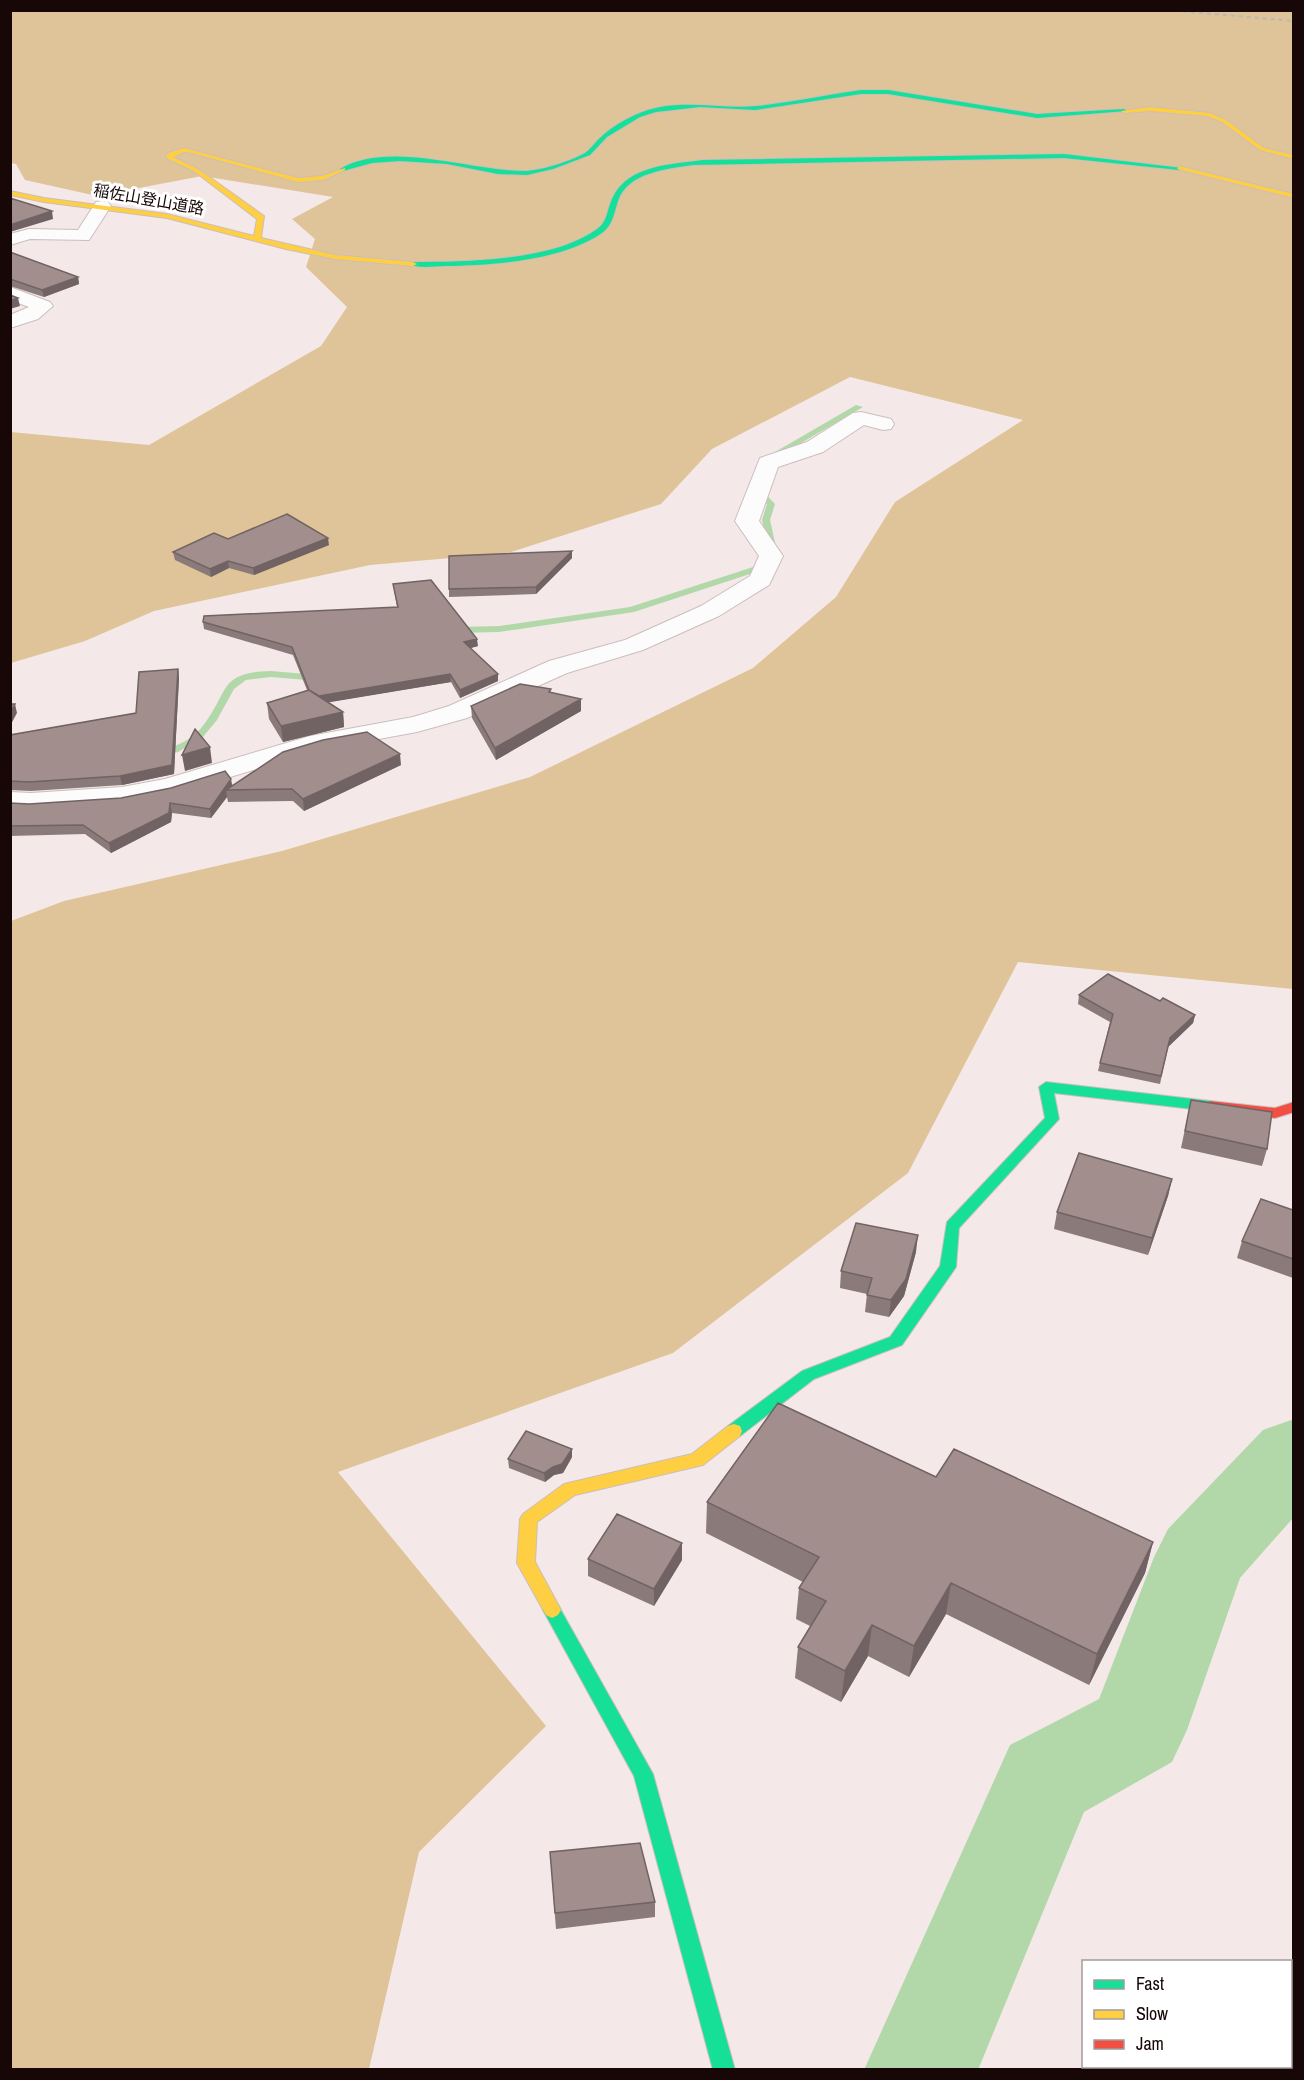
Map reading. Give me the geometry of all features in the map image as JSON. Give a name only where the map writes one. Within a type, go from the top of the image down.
[{"type":"street","points":[[257,239],[261,218],[196,170],[169,158],[170,154],[184,150],[298,180],[323,178],[352,165],[400,159],[447,162],[505,173],[527,173],[551,168],[588,153],[605,136],[638,116],[655,111],[700,105],[755,108],[861,92],[888,92],[1037,116],[1150,109],[1209,114],[1224,121],[1262,149],[1293,157]]},
{"type":"street","name":"稲佐山登山道路","points":[[10,193],[174,218],[280,245],[343,258],[395,264],[477,263],[567,246],[600,231],[608,224],[619,191],[642,175],[673,165],[703,162],[1064,156],[1162,165],[1293,196]]},
{"type":"street","points":[[29,234],[83,236],[102,206]]},
{"type":"street","points":[[10,240],[71,218]]},
{"type":"street","points":[[10,293],[44,306],[31,315],[10,322]]},
{"type":"street","points":[[10,801],[99,798],[170,786],[320,742],[417,724],[458,712],[558,667],[634,645],[710,611],[760,580],[771,556],[747,521],[768,463],[815,447],[861,418],[883,424]]},
{"type":"street","points":[[724,2070],[643,1774],[526,1563],[529,1519],[570,1489],[697,1460],[808,1375],[896,1341],[948,1267],[952,1226],[1052,1119],[1046,1087],[1275,1113],[1293,1107]]},
{"type":"shaded area","points":[[11,11],[1293,11],[1293,989],[1018,962],[908,1173],[673,1353],[338,1472],[546,1726],[419,1852],[369,2069],[11,2069],[11,921],[64,901],[282,851],[530,777],[753,668],[836,597],[895,502],[1023,420],[850,377],[712,449],[661,504],[508,553],[370,565],[154,611],[85,641],[11,663],[11,432],[149,445],[321,346],[347,307],[306,267],[315,239],[292,219],[333,197],[202,176],[97,196],[25,180],[16,164],[11,163]]},
{"type":"building","points":[[10,198],[52,211],[10,225]]},
{"type":"building","points":[[10,252],[78,277],[42,290],[10,279]]},
{"type":"building","points":[[10,295],[18,298],[10,301]]},
{"type":"building","points":[[287,514],[328,538],[253,568],[228,561],[210,569],[173,552],[214,533],[228,539]]},
{"type":"building","points":[[572,551],[536,587],[449,589],[449,556]]},
{"type":"building","points":[[431,580],[477,639],[464,642],[498,674],[460,690],[450,674],[319,696],[309,690],[292,647],[203,622],[204,616],[398,607],[393,584]]},
{"type":"building","points":[[178,669],[172,765],[120,776],[29,782],[10,781],[10,735],[136,713],[139,672]]},
{"type":"building","points":[[520,684],[551,689],[549,692],[581,699],[495,748],[471,706]]},
{"type":"building","points":[[309,690],[343,712],[281,726],[267,703]]},
{"type":"building","points":[[195,729],[210,747],[182,755]]},
{"type":"building","points":[[367,732],[400,754],[303,799],[292,789],[226,790],[283,752],[323,740]]},
{"type":"building","points":[[225,771],[231,779],[210,809],[170,803],[169,813],[109,843],[83,825],[10,826],[10,803],[29,804],[121,798],[171,788]]},
{"type":"building","points":[[1108,974],[1160,1001],[1163,998],[1195,1015],[1170,1038],[1161,1076],[1100,1063],[1113,1014],[1079,995]]},
{"type":"building","points":[[1191,1100],[1272,1112],[1267,1149],[1185,1131]]},
{"type":"building","points":[[1079,1153],[1172,1179],[1152,1238],[1057,1212]]},
{"type":"building","points":[[1261,1199],[1293,1210],[1293,1259],[1242,1241]]},
{"type":"building","points":[[856,1223],[918,1235],[906,1279],[891,1300],[867,1295],[872,1278],[841,1271]]},
{"type":"building","points":[[778,1403],[936,1477],[954,1449],[1153,1542],[1097,1654],[951,1583],[914,1646],[872,1625],[845,1671],[798,1647],[826,1601],[799,1588],[819,1557],[707,1502]]},
{"type":"building","points":[[526,1431],[572,1449],[562,1464],[544,1473],[508,1459]]},
{"type":"building","points":[[617,1514],[682,1543],[654,1589],[588,1559]]},
{"type":"building","points":[[640,1843],[655,1902],[555,1913],[550,1852]]},
{"type":"waterway","points":[[767,459],[859,407]]},
{"type":"waterway","points":[[456,630],[499,629],[631,610],[756,569],[772,547],[766,520],[771,504],[755,488]]},
{"type":"waterway","points":[[161,754],[181,748],[199,736],[212,720],[226,692],[243,678],[261,674],[318,678]]},
{"type":"waterway","points":[[921,2070],[1046,1779],[1137,1730],[1201,1557],[1294,1455]]},
{"type":"railway","points":[[1167,10],[1294,21]]},
{"type":"traffic: fast","points":[[343,169],[372,161],[400,159],[447,162],[498,172],[527,173],[551,168],[588,154],[605,136],[638,116],[655,110],[700,105],[755,108],[861,92],[888,92],[1037,116],[1124,111]]},
{"type":"traffic: fast","points":[[413,264],[483,262],[561,249],[583,241],[600,231],[609,219],[617,195],[632,179],[655,170],[693,163],[1064,156],[1179,168]]},
{"type":"traffic: fast","points":[[734,1431],[808,1375],[896,1341],[948,1267],[952,1226],[1052,1119],[1046,1087],[1210,1106]]},
{"type":"traffic: fast","points":[[552,1610],[643,1774],[724,2070]]},
{"type":"traffic: slow","points":[[1124,111],[1150,109],[1208,114],[1224,121],[1262,149],[1294,157]]},
{"type":"traffic: slow","points":[[257,239],[261,218],[196,170],[169,158],[170,154],[184,150],[192,151],[298,180],[323,178],[343,169]]},
{"type":"traffic: slow","points":[[1179,168],[1294,196]]},
{"type":"traffic: slow","points":[[10,193],[44,200],[167,216],[286,247],[335,257],[413,264]]},
{"type":"traffic: slow","points":[[552,1610],[526,1563],[529,1519],[570,1489],[697,1460],[734,1431]]},
{"type":"traffic: jam","points":[[1210,1106],[1275,1113],[1294,1107]]}]
